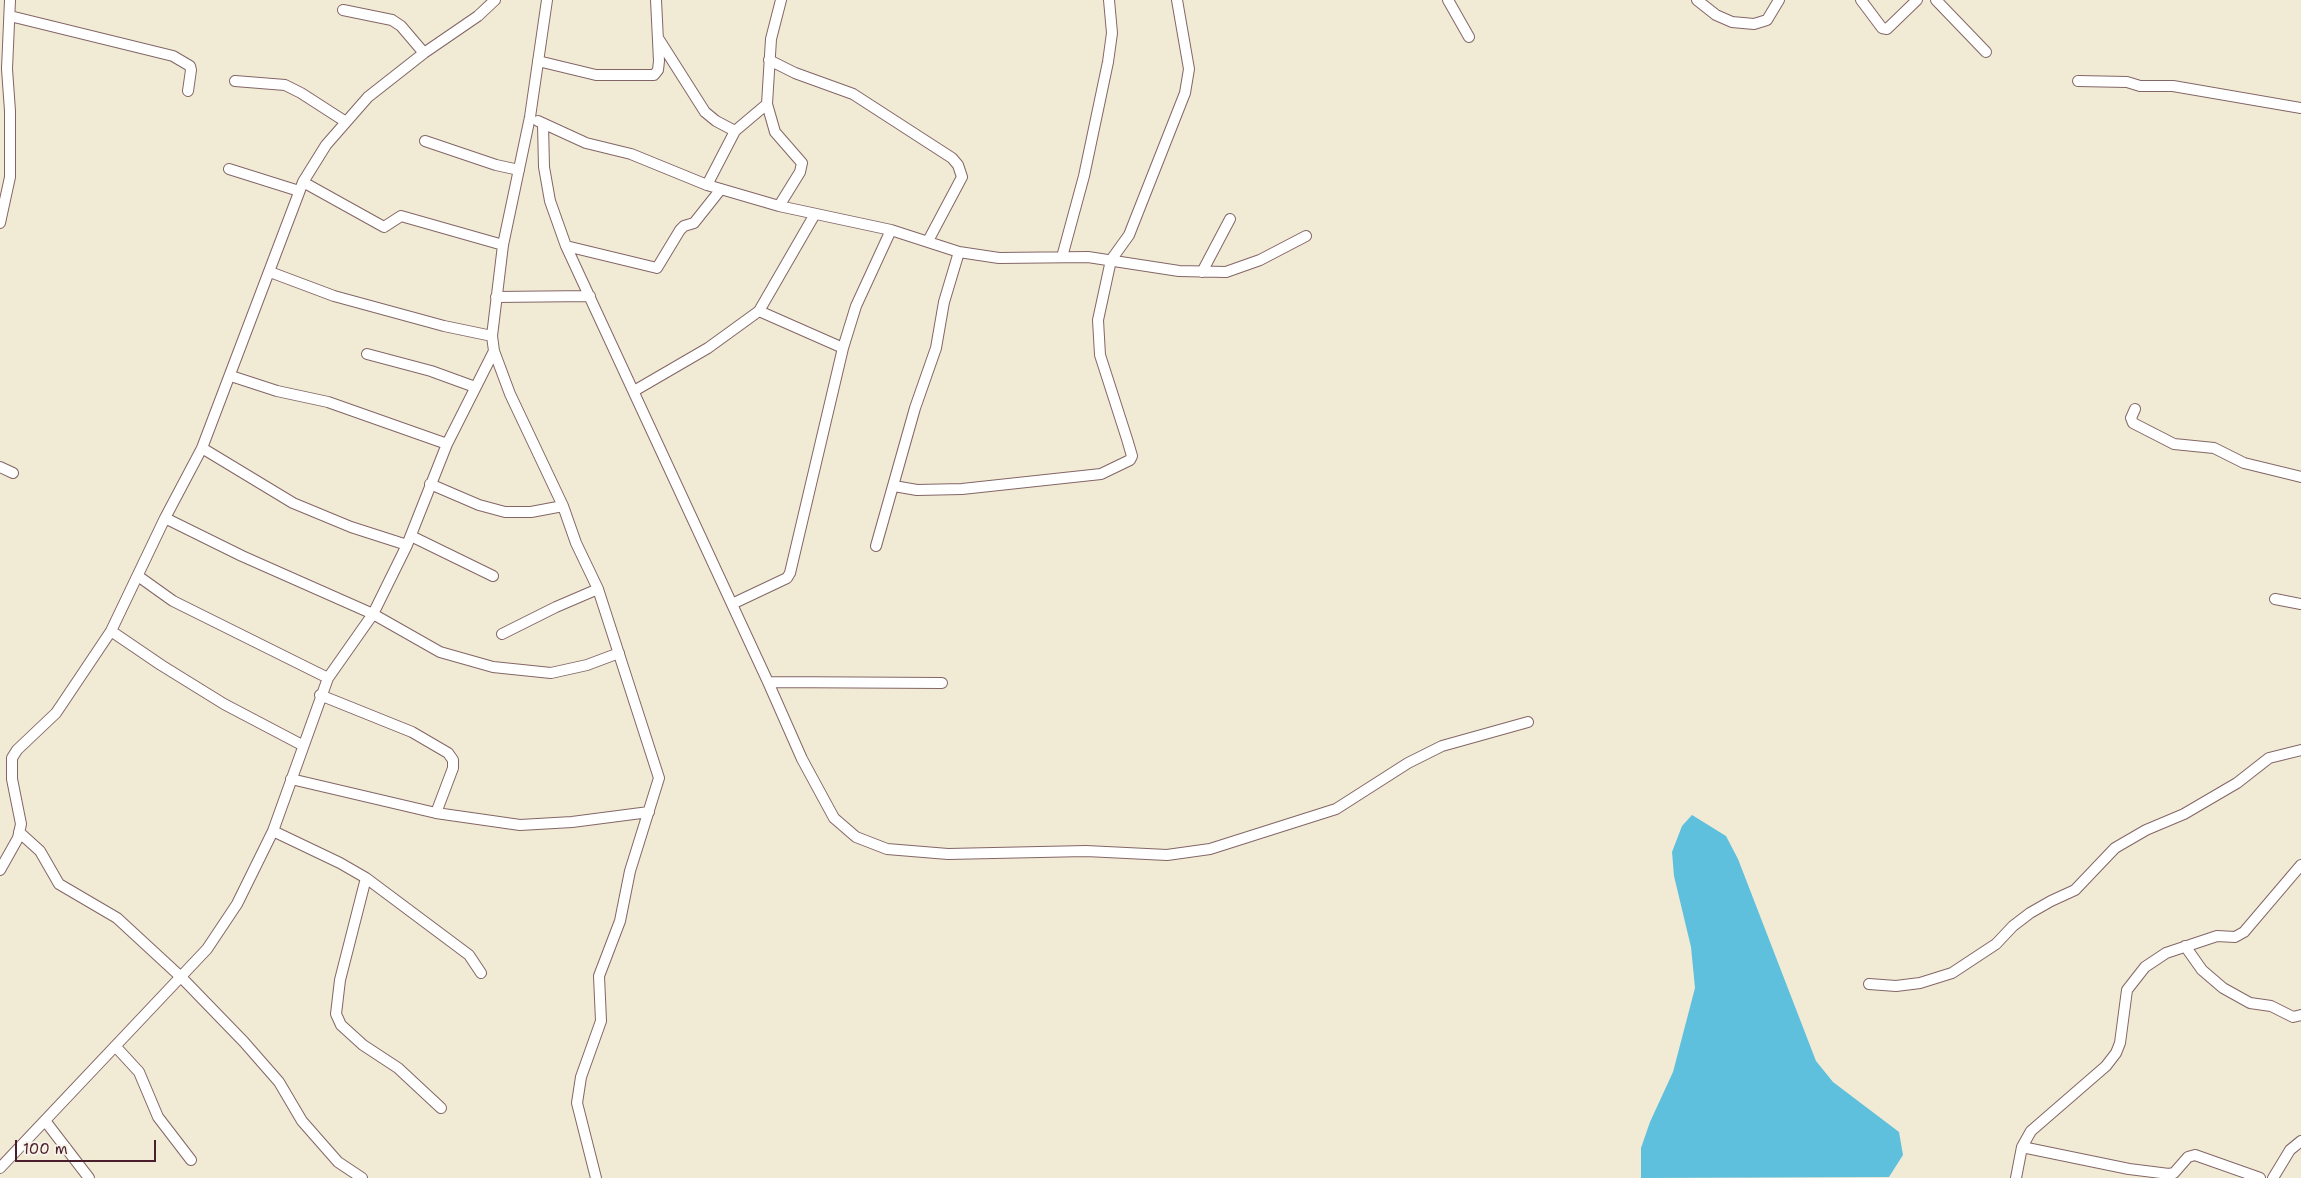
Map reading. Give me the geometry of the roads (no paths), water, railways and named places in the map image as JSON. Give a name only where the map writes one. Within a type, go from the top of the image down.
[{"type":"street","points":[[0,223],[2,205],[10,177],[5,136],[3,68],[10,16],[10,0]]},
{"type":"street","points":[[0,870],[18,838],[21,824],[12,779],[12,758],[17,750],[56,713],[111,631],[165,518],[202,448],[231,376],[301,187],[326,145],[368,97],[424,53],[478,16],[495,0]]},
{"type":"street","points":[[547,0],[530,117],[503,244],[492,336],[494,351],[518,412],[563,506],[576,543],[598,589],[659,778],[630,871],[620,921],[599,976],[601,1021],[581,1077],[578,1103],[596,1178]]},
{"type":"street","points":[[538,61],[596,75],[654,75],[658,70],[659,61],[656,0]]},
{"type":"street","points":[[779,206],[800,172],[802,163],[775,132],[767,104],[771,39],[781,0]]},
{"type":"street","points":[[1062,257],[1084,176],[1108,62],[1112,33],[1109,0]]},
{"type":"street","points":[[894,486],[917,490],[962,489],[1101,474],[1127,463],[1132,456],[1100,356],[1098,320],[1111,260],[1129,236],[1185,92],[1189,69],[1177,0]]},
{"type":"street","points":[[1448,0],[1469,37]]},
{"type":"street","points":[[1697,0],[1716,16],[1732,22],[1754,24],[1767,20],[1779,0]]},
{"type":"street","points":[[1861,0],[1882,28],[1887,29],[1918,0]]},
{"type":"street","points":[[1936,0],[1986,52]]},
{"type":"street","points":[[343,10],[392,20],[401,26],[424,53]]},
{"type":"street","points":[[10,16],[173,56],[190,66],[188,90]]},
{"type":"street","points":[[657,38],[705,112],[716,121],[736,131]]},
{"type":"street","points":[[769,60],[795,73],[853,94],[952,158],[958,165],[962,176],[928,241]]},
{"type":"street","points":[[2078,80],[2127,82],[2140,86],[2173,86],[2301,108]]},
{"type":"street","points":[[236,81],[285,85],[302,93],[346,122]]},
{"type":"street","points":[[707,184],[736,131],[767,104]]},
{"type":"street","points":[[530,117],[586,143],[631,154],[721,189],[779,206],[891,230],[959,252],[999,258],[1062,257],[1111,260],[1179,271],[1226,272],[1237,270],[1306,236]]},
{"type":"street","points":[[543,124],[544,167],[550,202],[566,246],[802,759],[834,818],[856,837],[886,849],[948,854],[1086,851],[1167,855],[1210,849],[1336,808],[1408,763],[1442,746],[1528,722]]},
{"type":"street","points":[[425,141],[496,165],[519,170]]},
{"type":"street","points":[[229,169],[301,187],[384,227],[401,216],[503,244]]},
{"type":"street","points":[[566,246],[657,268],[680,230],[684,226],[694,223],[721,189]]},
{"type":"street","points":[[634,391],[708,348],[759,311],[815,214]]},
{"type":"street","points":[[1202,272],[1230,219]]},
{"type":"street","points":[[732,604],[786,578],[790,573],[816,470],[843,348],[856,306],[891,230]]},
{"type":"street","points":[[876,546],[915,408],[936,348],[944,302],[959,252]]},
{"type":"street","points":[[270,272],[334,296],[444,326],[492,336]]},
{"type":"street","points":[[496,297],[590,296]]},
{"type":"street","points":[[759,311],[843,348]]},
{"type":"street","points":[[0,1168],[182,978],[207,949],[237,904],[273,831],[320,695],[328,678],[373,614],[409,541],[447,444],[494,351]]},
{"type":"street","points":[[367,354],[431,371],[475,387]]},
{"type":"street","points":[[231,376],[277,391],[328,402],[447,444]]},
{"type":"street","points":[[2135,409],[2131,418],[2133,423],[2174,444],[2214,448],[2244,464],[2301,477]]},
{"type":"street","points":[[202,448],[292,503],[351,527],[409,541],[492,576]]},
{"type":"street","points":[[0,467],[13,473]]},
{"type":"street","points":[[430,484],[479,506],[505,512],[531,512],[563,506]]},
{"type":"street","points":[[165,518],[242,556],[373,614],[440,652],[493,667],[551,673],[563,672],[619,653]]},
{"type":"street","points":[[138,576],[173,601],[328,678]]},
{"type":"street","points":[[502,634],[556,607],[598,589]]},
{"type":"street","points":[[2275,599],[2301,604]]},
{"type":"street","points":[[111,631],[161,666],[224,704],[302,745]]},
{"type":"street","points":[[768,682],[942,683]]},
{"type":"street","points":[[320,695],[412,732],[448,753],[453,760],[453,768],[436,813]]},
{"type":"street","points":[[1869,984],[1896,986],[1920,983],[1952,973],[1996,944],[2013,926],[2030,914],[2050,901],[2075,890],[2115,848],[2146,830],[2184,814],[2237,783],[2270,758],[2301,750]]},
{"type":"street","points":[[291,779],[436,813],[520,825],[572,822],[649,812]]},
{"type":"street","points":[[273,831],[340,863],[366,878],[469,955],[481,973]]},
{"type":"street","points":[[19,832],[40,851],[59,884],[117,918],[182,978],[244,1042],[279,1082],[302,1121],[338,1162],[362,1178]]},
{"type":"street","points":[[2016,1178],[2022,1148],[2031,1131],[2106,1066],[2116,1053],[2120,1043],[2127,990],[2145,967],[2166,953],[2217,936],[2235,937],[2244,932],[2301,865]]},
{"type":"street","points":[[366,878],[340,980],[336,1014],[340,1025],[363,1045],[398,1068],[441,1108]]},
{"type":"street","points":[[2186,946],[2202,970],[2223,988],[2250,1002],[2271,1006],[2293,1017],[2301,1015]]},
{"type":"street","points":[[116,1047],[139,1072],[158,1117],[191,1160]]},
{"type":"street","points":[[46,1122],[89,1178]]},
{"type":"street","points":[[2272,1178],[2290,1150],[2300,1143]]},
{"type":"street","points":[[2022,1148],[2129,1170],[2168,1174],[2174,1173],[2188,1157],[2195,1155],[2260,1178]]},
{"type":"water","points":[[1692,815],[1726,836],[1738,859],[1816,1061],[1833,1082],[1899,1132],[1903,1155],[1889,1177],[1641,1178],[1641,1148],[1650,1122],[1673,1072],[1695,988],[1691,947],[1674,876],[1672,852],[1682,826]]}]
